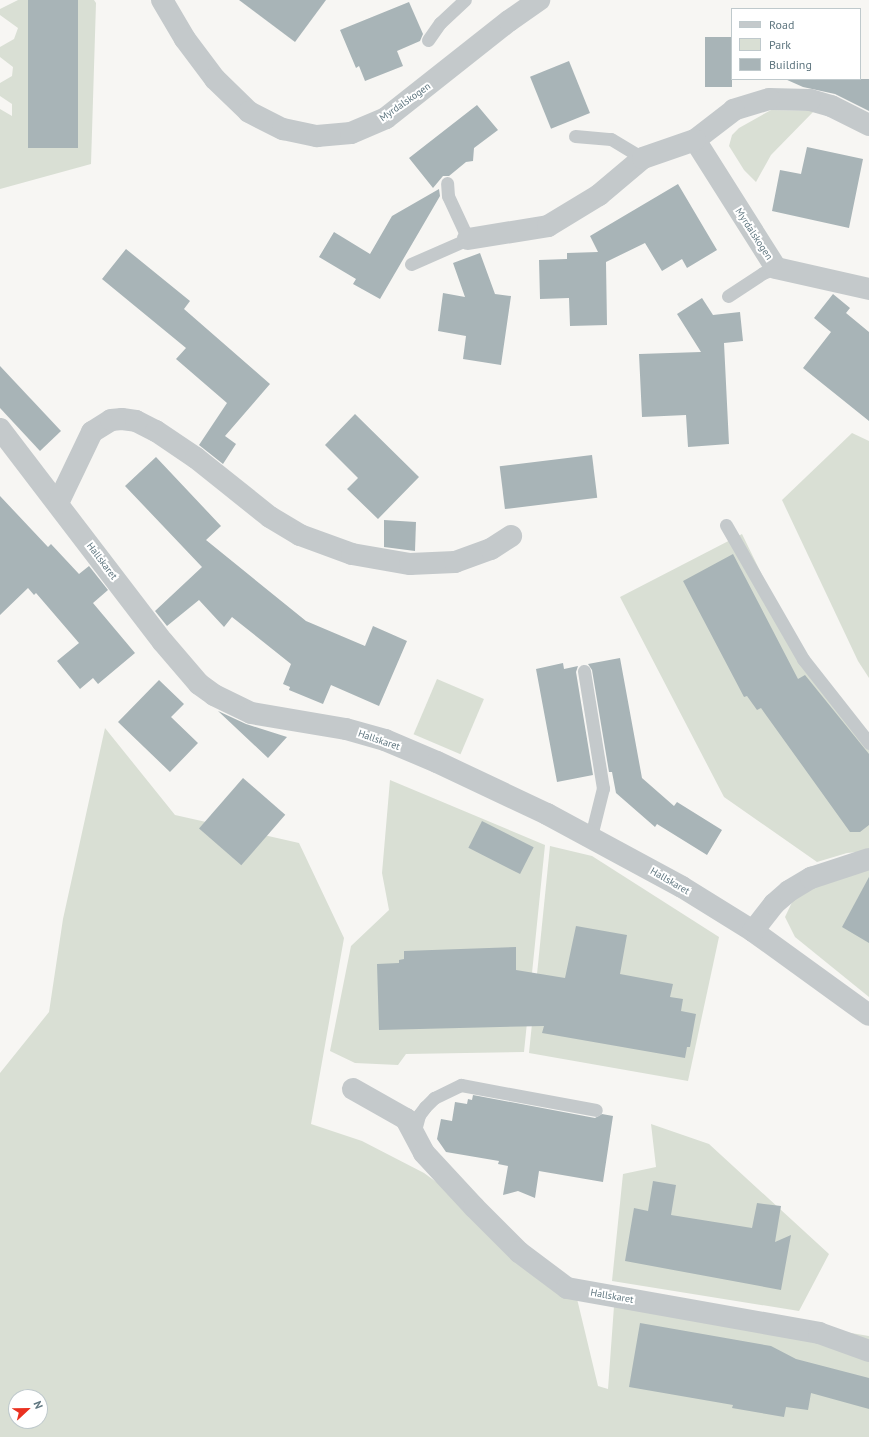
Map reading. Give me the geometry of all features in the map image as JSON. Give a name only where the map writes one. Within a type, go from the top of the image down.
[{"type":"street","name":"Myrdalskogen","points":[[162,0],[185,39],[215,79],[249,112],[283,129],[317,136],[351,133],[386,118],[509,21],[539,0]]},
{"type":"street","points":[[468,239],[548,226],[599,196],[644,158],[695,140],[734,110],[769,99],[810,100],[831,106],[869,125]]},
{"type":"street","name":"Myrdalskogen","points":[[695,140],[776,268],[869,289]]},
{"type":"street","points":[[58,504],[92,432],[111,420],[122,419],[136,421],[156,431],[196,458],[270,517],[300,535],[352,554],[410,564],[454,562],[491,549],[512,536]]},
{"type":"street","name":"Hallskaret","points":[[0,429],[181,664],[199,684],[214,695],[251,713],[346,729],[385,740],[437,762],[591,836],[753,931],[869,1015]]},
{"type":"street","points":[[753,931],[774,904],[789,891],[811,878],[869,859]]},
{"type":"street","name":"Hallskaret","points":[[353,1089],[406,1119],[424,1153],[514,1247],[567,1288],[819,1333],[869,1351]]},
{"type":"lane","points":[[428,40],[440,23],[465,0]]},
{"type":"lane","points":[[576,136],[611,139],[644,158]]},
{"type":"lane","points":[[411,264],[468,239],[448,196],[447,183]]},
{"type":"lane","points":[[728,296],[763,273],[776,268]]},
{"type":"lane","points":[[726,525],[803,659],[869,743]]},
{"type":"lane","points":[[584,671],[603,788],[591,836]]},
{"type":"lane","points":[[414,1136],[419,1115],[425,1107],[440,1095],[461,1085],[596,1110]]},
{"type":"green space","points":[[18,0],[94,0],[96,3],[91,164],[0,189],[0,109],[12,116],[12,104],[0,96],[0,83],[12,76],[13,67],[0,57],[0,47],[14,39],[18,28],[0,15],[0,9]]},
{"type":"green space","points":[[771,110],[814,111],[771,155],[756,182],[744,170],[729,146],[732,135],[739,128]]},
{"type":"green space","points":[[852,433],[869,441],[869,678],[858,661],[782,500]]},
{"type":"green space","points":[[742,534],[803,659],[869,743],[869,851],[847,853],[817,862],[724,797],[620,597]]},
{"type":"green space","points":[[437,679],[484,699],[461,754],[414,734]]},
{"type":"green space","points":[[105,728],[175,815],[299,843],[344,938],[311,1124],[362,1141],[424,1173],[573,1282],[598,1386],[608,1389],[614,1306],[815,1327],[869,1336],[869,1437],[0,1437],[0,1073],[49,1012],[63,919]]},
{"type":"green space","points":[[390,780],[545,845],[524,1052],[406,1054],[398,1065],[355,1063],[330,1051],[351,946],[389,910],[382,873]]},
{"type":"green space","points":[[550,846],[592,856],[719,937],[688,1081],[529,1053]]},
{"type":"green space","points":[[869,868],[869,997],[795,937],[785,917],[794,898],[818,886]]},
{"type":"green space","points":[[651,1124],[709,1144],[829,1254],[799,1311],[612,1281],[623,1174],[656,1167]]},
{"type":"building","points":[[28,0],[78,0],[78,148],[28,148]]},
{"type":"building","points":[[239,0],[326,0],[295,42]]},
{"type":"building","points":[[409,2],[423,34],[420,41],[397,51],[403,66],[365,81],[359,66],[356,68],[340,30]]},
{"type":"building","points":[[705,37],[731,37],[732,87],[705,87]]},
{"type":"building","points":[[569,61],[590,113],[551,129],[530,77]]},
{"type":"building","points":[[869,79],[869,111],[835,94],[803,87],[787,80]]},
{"type":"building","points":[[477,105],[498,130],[474,148],[473,161],[466,162],[449,176],[443,176],[433,188],[409,158]]},
{"type":"building","points":[[807,147],[863,159],[849,228],[772,211],[780,170],[801,174]]},
{"type":"building","points":[[678,184],[717,250],[687,268],[682,259],[662,271],[645,243],[606,262],[607,325],[570,326],[569,298],[540,299],[539,260],[567,259],[567,253],[598,252],[590,236]]},
{"type":"building","points":[[439,189],[440,196],[380,299],[353,284],[356,279],[319,257],[334,232],[370,254],[392,216]]},
{"type":"building","points":[[126,249],[190,301],[184,309],[270,384],[225,436],[236,444],[223,464],[199,445],[227,403],[176,359],[186,348],[102,279]]},
{"type":"building","points":[[480,253],[495,294],[511,296],[501,365],[463,359],[466,336],[438,331],[443,293],[465,297],[453,263]]},
{"type":"building","points":[[833,294],[850,308],[846,313],[869,332],[869,421],[803,368],[831,332],[814,318]]},
{"type":"building","points":[[702,298],[713,315],[740,312],[743,341],[724,343],[729,444],[688,447],[686,415],[642,417],[639,354],[701,352],[677,314]]},
{"type":"building","points":[[0,366],[61,431],[40,451],[0,408]]},
{"type":"building","points":[[355,414],[419,477],[378,519],[347,489],[358,478],[325,445]]},
{"type":"building","points":[[592,455],[597,498],[505,509],[500,466]]},
{"type":"building","points":[[156,457],[221,526],[206,540],[306,621],[365,646],[373,626],[407,641],[379,706],[331,685],[323,704],[289,690],[290,687],[283,684],[291,664],[232,617],[224,627],[199,600],[167,626],[155,611],[202,567],[125,486]]},
{"type":"building","points":[[0,496],[48,547],[51,544],[79,574],[89,566],[108,590],[93,603],[135,653],[98,684],[93,678],[80,689],[57,661],[79,643],[36,593],[34,595],[28,588],[0,615]]},
{"type":"building","points":[[384,520],[416,522],[415,551],[384,547]]},
{"type":"building","points":[[733,554],[798,679],[805,675],[869,754],[869,825],[860,832],[850,832],[761,708],[757,710],[747,696],[744,697],[683,581]]},
{"type":"building","points":[[620,658],[642,778],[674,806],[677,802],[722,830],[707,855],[657,824],[655,827],[616,793],[612,772],[609,772],[592,670],[588,664]]},
{"type":"building","points":[[563,663],[564,669],[578,666],[576,672],[593,775],[557,782],[536,669]]},
{"type":"building","points":[[159,680],[184,704],[171,717],[198,743],[170,772],[118,722]]},
{"type":"building","points":[[218,711],[246,724],[287,737],[268,758]]},
{"type":"building","points":[[243,778],[285,815],[241,865],[199,829]]},
{"type":"building","points":[[482,821],[534,847],[520,874],[468,848]]},
{"type":"building","points":[[869,877],[869,943],[842,927]]},
{"type":"building","points":[[576,926],[627,935],[620,974],[673,984],[670,997],[683,999],[681,1011],[696,1014],[690,1047],[687,1047],[685,1058],[542,1033],[544,1026],[379,1030],[377,964],[399,963],[399,960],[404,959],[404,951],[516,947],[516,970],[565,978]]},
{"type":"building","points":[[473,1095],[595,1118],[602,1114],[613,1116],[603,1182],[539,1171],[535,1198],[518,1191],[503,1195],[508,1166],[498,1164],[499,1161],[446,1152],[437,1139],[441,1119],[452,1121],[455,1102],[467,1104],[468,1099],[472,1100]]},
{"type":"building","points":[[653,1181],[676,1185],[671,1215],[752,1228],[757,1203],[781,1206],[775,1242],[791,1235],[781,1290],[625,1261],[634,1208],[648,1211]]},
{"type":"building","points":[[640,1323],[771,1346],[796,1359],[869,1378],[869,1409],[811,1393],[808,1410],[786,1407],[784,1417],[732,1408],[733,1405],[629,1387]]}]
